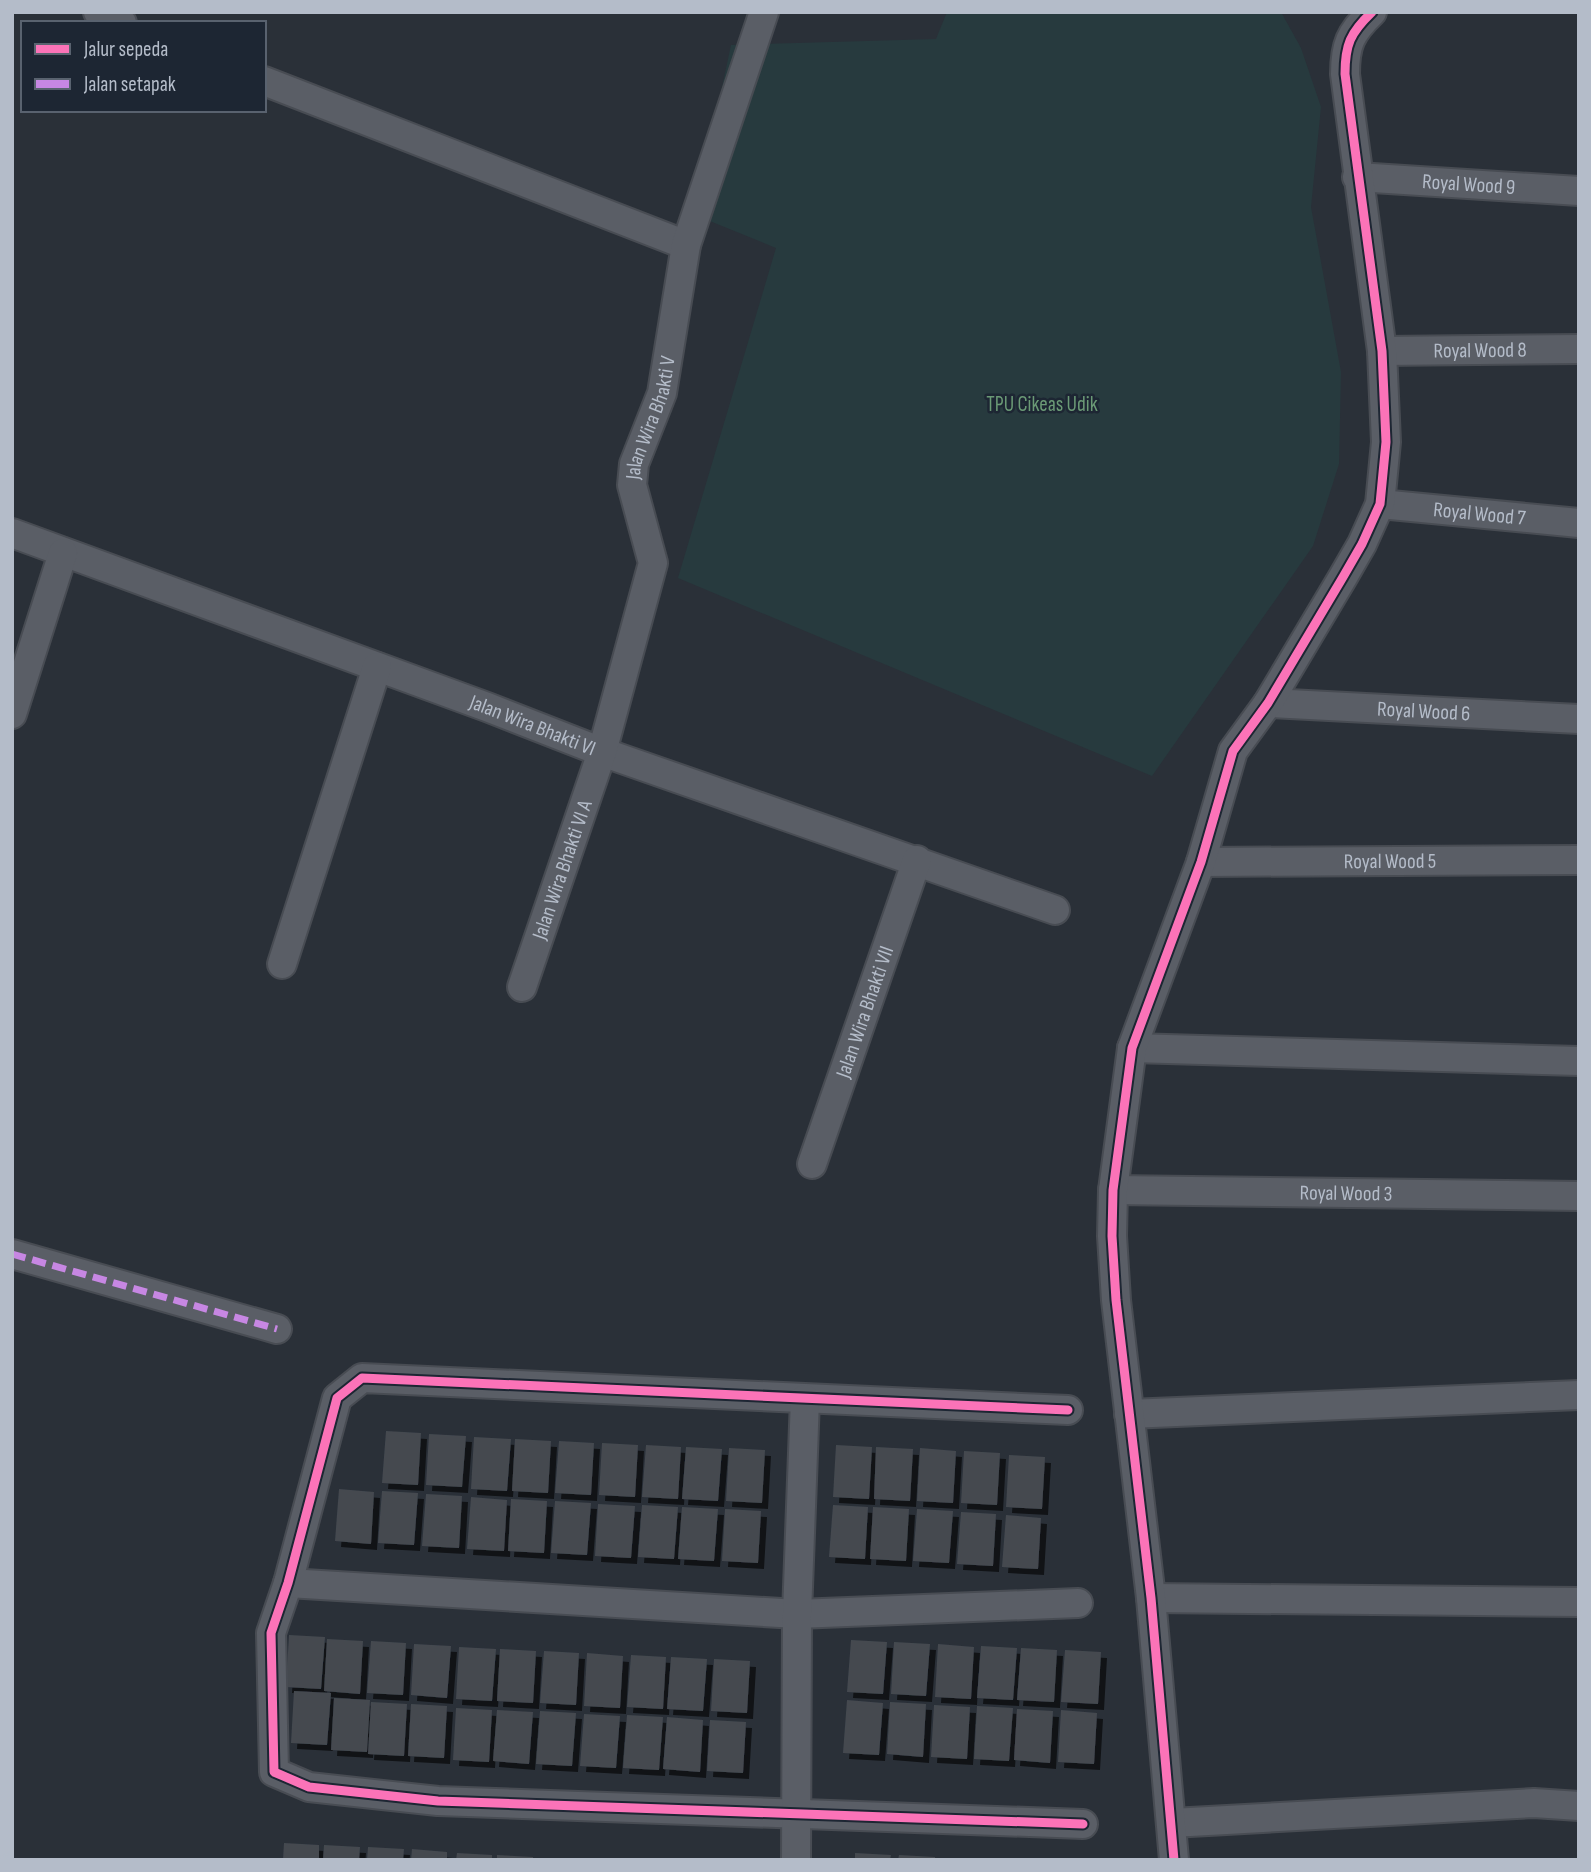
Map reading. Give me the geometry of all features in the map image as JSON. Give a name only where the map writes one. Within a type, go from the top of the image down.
[{"type":"street","points":[[97,12],[117,21]]},
{"type":"street","name":"Jalan Wira Bhakti V","points":[[602,751],[653,563],[632,485],[634,464],[662,393],[686,245],[764,12]]},
{"type":"street","points":[[1174,1860],[1151,1598],[1116,1300],[1112,1236],[1114,1190],[1132,1048],[1201,862],[1233,751],[1268,703],[1362,544],[1380,504],[1386,442],[1382,351],[1345,74],[1345,48],[1358,25],[1372,12]]},
{"type":"street","points":[[266,82],[686,245]]},
{"type":"street","name":"Royal Wood 9","points":[[1357,177],[1579,191]]},
{"type":"street","name":"Royal Wood 8","points":[[1382,351],[1579,349]]},
{"type":"street","name":"Royal Wood 7","points":[[1380,504],[1579,523]]},
{"type":"street","name":"Jalan Wira Bhakti VI","points":[[12,533],[602,751],[1055,910]]},
{"type":"street","points":[[12,714],[63,553]]},
{"type":"street","points":[[282,964],[377,667]]},
{"type":"street","name":"Royal Wood 6","points":[[1268,703],[1579,719]]},
{"type":"street","name":"Jalan Wira Bhakti VI A","points":[[522,986],[602,751]]},
{"type":"street","name":"Jalan Wira Bhakti VII","points":[[812,1164],[917,860]]},
{"type":"street","name":"Royal Wood 5","points":[[1201,862],[1579,860]]},
{"type":"street","points":[[1132,1048],[1579,1061]]},
{"type":"street","name":"Royal Wood 3","points":[[1114,1190],[1579,1196]]},
{"type":"street","points":[[12,1254],[277,1329]]},
{"type":"street","points":[[1068,1410],[362,1378],[337,1398],[288,1583],[271,1633],[274,1772],[309,1787],[438,1801],[1083,1824]]},
{"type":"street","points":[[1129,1414],[1579,1395]]},
{"type":"street","points":[[796,1860],[797,1614],[805,1399]]},
{"type":"street","points":[[288,1583],[797,1614],[1078,1603]]},
{"type":"street","points":[[1151,1598],[1579,1602]]},
{"type":"street","points":[[1172,1823],[1534,1803],[1579,1806]]},
{"type":"green space","name":"TPU Cikeas Udik","points":[[947,12],[1281,12],[1301,48],[1321,107],[1311,207],[1341,372],[1339,464],[1313,546],[1152,776],[678,578],[776,248],[695,215],[731,45],[936,39]]},
{"type":"building","points":[[386,1431],[421,1433],[418,1485],[382,1483]]},
{"type":"building","points":[[429,1434],[466,1436],[462,1487],[426,1485]]},
{"type":"building","points":[[474,1437],[511,1439],[507,1491],[471,1489]]},
{"type":"building","points":[[515,1439],[551,1441],[548,1493],[512,1491]]},
{"type":"building","points":[[559,1441],[594,1443],[591,1495],[555,1493]]},
{"type":"building","points":[[602,1443],[638,1445],[635,1497],[599,1495]]},
{"type":"building","points":[[646,1445],[681,1447],[678,1499],[642,1497]]},
{"type":"building","points":[[836,1445],[872,1447],[869,1499],[833,1497]]},
{"type":"building","points":[[686,1447],[722,1449],[718,1501],[682,1499]]},
{"type":"building","points":[[876,1447],[913,1449],[910,1501],[874,1499]]},
{"type":"building","points":[[729,1448],[765,1450],[762,1503],[726,1501]]},
{"type":"building","points":[[920,1448],[956,1451],[953,1503],[917,1501]]},
{"type":"building","points":[[964,1451],[1000,1453],[997,1505],[961,1503]]},
{"type":"building","points":[[1009,1455],[1045,1457],[1042,1509],[1006,1507]]},
{"type":"building","points":[[339,1489],[374,1492],[371,1544],[335,1541]]},
{"type":"building","points":[[382,1491],[418,1493],[414,1545],[378,1543]]},
{"type":"building","points":[[426,1494],[462,1496],[459,1548],[422,1546]]},
{"type":"building","points":[[471,1497],[507,1500],[504,1551],[467,1549]]},
{"type":"building","points":[[511,1499],[547,1501],[544,1553],[508,1551]]},
{"type":"building","points":[[555,1501],[591,1503],[587,1555],[551,1553]]},
{"type":"building","points":[[598,1504],[635,1506],[631,1558],[595,1556]]},
{"type":"building","points":[[642,1505],[678,1507],[674,1559],[638,1557]]},
{"type":"building","points":[[833,1505],[868,1507],[865,1559],[829,1557]]},
{"type":"building","points":[[682,1507],[718,1509],[714,1561],[678,1559]]},
{"type":"building","points":[[873,1507],[909,1509],[906,1561],[870,1559]]},
{"type":"building","points":[[725,1509],[761,1511],[758,1563],[722,1561]]},
{"type":"building","points":[[917,1509],[953,1511],[949,1563],[913,1561]]},
{"type":"building","points":[[961,1512],[996,1514],[993,1566],[957,1564]]},
{"type":"building","points":[[1006,1515],[1041,1518],[1038,1569],[1002,1567]]},
{"type":"building","points":[[289,1635],[325,1637],[321,1689],[286,1687]]},
{"type":"building","points":[[327,1639],[363,1641],[360,1694],[324,1691]]},
{"type":"building","points":[[851,1640],[887,1642],[883,1694],[847,1692]]},
{"type":"building","points":[[371,1641],[406,1643],[403,1695],[367,1693]]},
{"type":"building","points":[[894,1642],[930,1644],[926,1696],[891,1694]]},
{"type":"building","points":[[414,1644],[451,1646],[447,1698],[411,1695]]},
{"type":"building","points":[[938,1644],[974,1647],[971,1699],[935,1697]]},
{"type":"building","points":[[981,1646],[1017,1648],[1013,1700],[977,1698]]},
{"type":"building","points":[[459,1647],[496,1649],[492,1701],[456,1699]]},
{"type":"building","points":[[1021,1648],[1057,1650],[1054,1702],[1017,1700]]},
{"type":"building","points":[[500,1649],[536,1651],[533,1703],[497,1701]]},
{"type":"building","points":[[1065,1650],[1101,1652],[1098,1704],[1061,1702]]},
{"type":"building","points":[[544,1651],[579,1653],[576,1705],[540,1703]]},
{"type":"building","points":[[587,1653],[623,1656],[620,1708],[584,1706]]},
{"type":"building","points":[[631,1655],[666,1657],[663,1709],[627,1707]]},
{"type":"building","points":[[671,1657],[707,1659],[703,1711],[667,1709]]},
{"type":"building","points":[[714,1659],[750,1661],[747,1713],[711,1711]]},
{"type":"building","points":[[294,1691],[331,1693],[327,1745],[291,1743]]},
{"type":"building","points":[[334,1698],[370,1700],[367,1752],[331,1750]]},
{"type":"building","points":[[847,1700],[883,1703],[879,1755],[843,1753]]},
{"type":"building","points":[[371,1702],[407,1704],[404,1756],[368,1754]]},
{"type":"building","points":[[890,1702],[926,1704],[923,1757],[887,1754]]},
{"type":"building","points":[[411,1704],[447,1706],[444,1758],[408,1756]]},
{"type":"building","points":[[934,1705],[970,1707],[967,1759],[931,1757]]},
{"type":"building","points":[[977,1706],[1013,1708],[1009,1761],[974,1759]]},
{"type":"building","points":[[456,1708],[492,1710],[489,1762],[453,1760]]},
{"type":"building","points":[[1017,1709],[1053,1711],[1050,1763],[1014,1760]]},
{"type":"building","points":[[497,1710],[533,1712],[529,1764],[493,1761]]},
{"type":"building","points":[[1061,1710],[1097,1713],[1094,1764],[1058,1762]]},
{"type":"building","points":[[540,1711],[576,1713],[572,1766],[536,1764]]},
{"type":"building","points":[[584,1714],[620,1716],[616,1768],[580,1766]]},
{"type":"building","points":[[627,1715],[663,1717],[659,1770],[623,1768]]},
{"type":"building","points":[[667,1717],[703,1720],[700,1772],[663,1769]]},
{"type":"building","points":[[710,1720],[746,1722],[743,1773],[707,1771]]},
{"type":"building","points":[[284,1843],[319,1845],[319,1860],[283,1860]]},
{"type":"building","points":[[324,1845],[360,1847],[359,1860],[323,1860]]},
{"type":"building","points":[[368,1847],[404,1849],[403,1860],[367,1860]]},
{"type":"building","points":[[412,1849],[447,1852],[447,1860],[411,1860]]},
{"type":"building","points":[[457,1853],[492,1855],[492,1860],[456,1860]]},
{"type":"building","points":[[855,1853],[891,1855],[890,1860],[855,1860]]},
{"type":"building","points":[[497,1855],[533,1857],[533,1860],[497,1860]]},
{"type":"building","points":[[899,1855],[935,1857],[935,1860],[898,1860]]},
{"type":"marked path","points":[[12,1254],[277,1329]]},
{"type":"cycle path","points":[[1174,1860],[1151,1598],[1116,1300],[1112,1236],[1113,1190],[1132,1048],[1201,862],[1233,751],[1268,703],[1343,577],[1380,504],[1386,442],[1382,351],[1345,74],[1350,40],[1358,26],[1372,12]]},
{"type":"cycle path","points":[[1068,1410],[362,1378],[337,1398],[288,1583],[271,1633],[274,1772],[309,1787],[438,1801],[1083,1824]]}]
